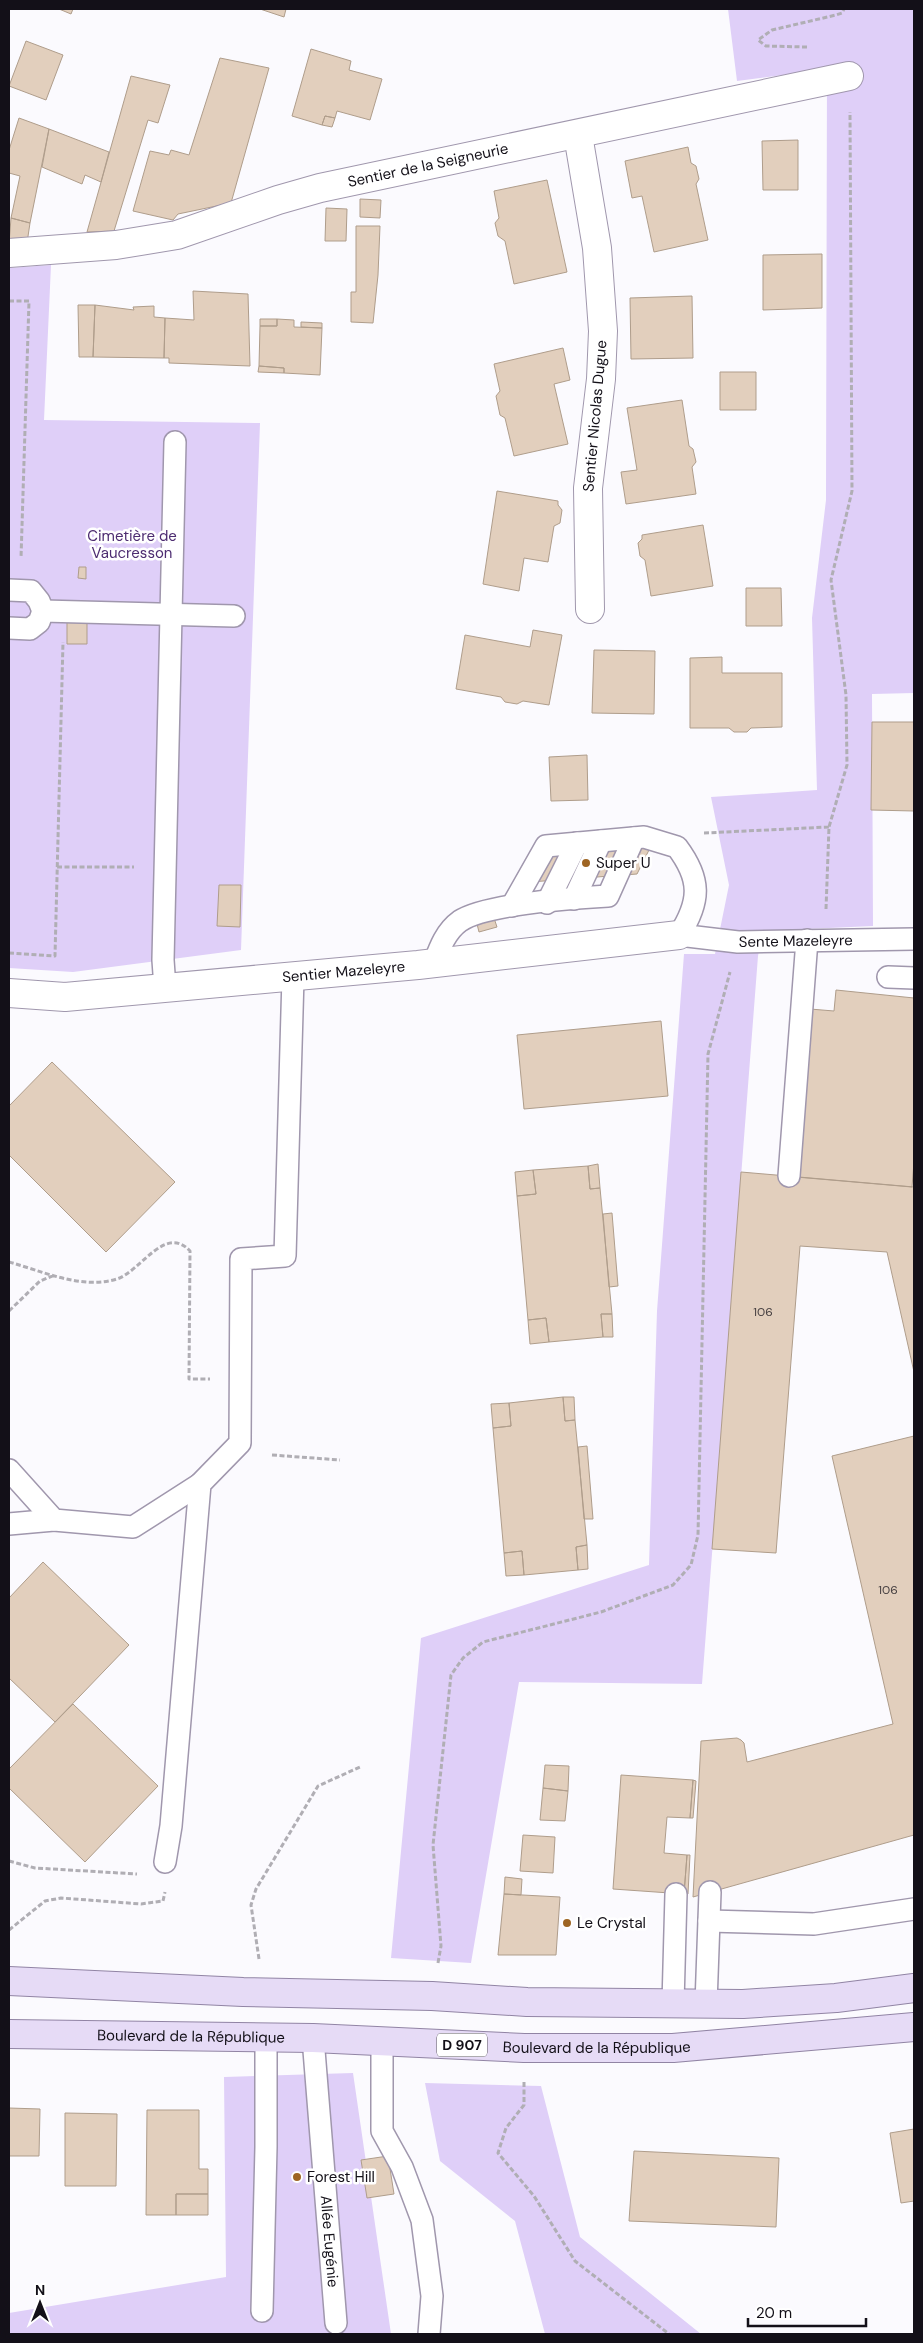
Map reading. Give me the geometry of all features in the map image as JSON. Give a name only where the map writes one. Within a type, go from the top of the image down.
[{"type":"main road","points":[[9,1981],[264,1993],[432,1996],[527,2002],[706,2004],[775,2002],[907,1989]]},
{"type":"main road","name":"Boulevard de la République","points":[[9,2034],[313,2038],[524,2048],[674,2048],[914,2027]]},
{"type":"street","name":"Sentier de la Seigneurie","points":[[9,253],[116,245],[177,235],[278,200],[320,188],[849,76]]},
{"type":"street","name":"Sentier Nicolas Dugue","points":[[578,134],[597,248],[603,331],[601,379],[588,488],[590,608]]},
{"type":"street","name":"Sentier Mazeleyre","points":[[9,993],[64,997],[434,963],[679,935]]},
{"type":"lane","points":[[165,988],[163,960],[175,442]]},
{"type":"lane","points":[[14,591],[31,591],[53,612]]},
{"type":"lane","points":[[9,628],[30,629],[53,612],[234,616]]},
{"type":"lane","points":[[512,906],[546,846],[644,837],[676,847],[695,875],[695,901],[688,922],[679,935]]},
{"type":"lane","points":[[434,963],[442,942],[461,921],[500,907],[608,896],[634,838]]},
{"type":"lane","points":[[574,899],[601,841]]},
{"type":"lane","points":[[547,902],[577,843]]},
{"type":"lane","name":"Sente Mazeleyre","points":[[679,935],[738,942],[914,939]]},
{"type":"lane","points":[[789,1176],[816,940]]},
{"type":"lane","points":[[9,1524],[54,1520],[133,1527],[200,1484],[240,1443],[241,1259],[285,1256],[293,976]]},
{"type":"lane","points":[[888,976],[914,978]]},
{"type":"lane","points":[[9,1470],[54,1520]]},
{"type":"lane","points":[[165,1862],[171,1826],[200,1484]]},
{"type":"lane","points":[[706,2004],[710,1892]]},
{"type":"lane","points":[[673,2003],[676,1894]]},
{"type":"lane","points":[[709,1921],[814,1924],[914,1909]]},
{"type":"lane","points":[[262,2312],[266,2147],[266,2038]]},
{"type":"lane","name":"Allée Eugénie","points":[[313,2038],[336,2323]]},
{"type":"lane","points":[[382,2040],[382,2132],[402,2168],[422,2220],[432,2296],[429,2334]]},
{"type":"path","points":[[816,940],[829,827],[847,765],[846,695],[831,580],[852,491],[849,76],[844,59],[833,51],[824,48],[766,46],[758,40],[772,30],[836,15],[842,13],[844,9]]},
{"type":"path","points":[[9,301],[29,302],[14,591]]},
{"type":"path","points":[[9,953],[55,956],[57,867],[53,612]]},
{"type":"path","points":[[676,847],[696,833],[829,827]]},
{"type":"path","points":[[57,867],[165,867]]},
{"type":"path","points":[[432,1996],[440,1946],[433,1845],[451,1675],[463,1658],[483,1642],[601,1612],[673,1585],[691,1565],[698,1535],[708,1054],[738,942]]},
{"type":"path","points":[[9,1262],[78,1282],[102,1282],[117,1279],[128,1274],[163,1244],[173,1241],[184,1244],[190,1251],[189,1379],[240,1379]]},
{"type":"path","points":[[9,1311],[40,1281],[56,1275]]},
{"type":"path","points":[[272,1455],[340,1460]]},
{"type":"path","points":[[264,1993],[251,1905],[256,1889],[318,1786],[360,1767]]},
{"type":"path","points":[[9,1861],[35,1868],[144,1874]]},
{"type":"path","points":[[9,1930],[45,1901],[61,1898],[142,1904]]},
{"type":"path","points":[[524,2048],[524,2105],[506,2128],[498,2153],[534,2196],[575,2261],[669,2334]]},
{"type":"green space","points":[[728,9],[914,9],[914,693],[872,694],[873,926],[763,931],[758,956],[702,1684],[519,1682],[471,1963],[391,1958],[421,1638],[649,1565],[657,1311],[684,954],[715,954],[729,885],[711,797],[817,790],[812,618],[826,500],[827,69],[737,81]]},
{"type":"green space","name":"Cimetière de Vaucresson","points":[[51,265],[44,420],[260,423],[241,950],[73,972],[9,968],[9,268]]},
{"type":"green space","name":"Forest Hill","points":[[353,2073],[391,2334],[9,2334],[9,2313],[226,2277],[224,2077]]},
{"type":"green space","points":[[425,2083],[541,2086],[580,2237],[701,2334],[545,2334],[515,2221],[440,2161]]},
{"type":"building","points":[[59,9],[73,9],[71,14]]},
{"type":"building","points":[[260,9],[286,9],[284,17]]},
{"type":"building","points":[[26,41],[63,55],[46,100],[9,86]]},
{"type":"building","points":[[311,49],[351,61],[349,70],[382,79],[370,120],[337,111],[335,118],[325,116],[322,125],[292,116]]},
{"type":"building","points":[[220,58],[269,68],[231,203],[178,214],[173,220],[133,211],[150,151],[169,155],[171,150],[189,155]]},
{"type":"building","points":[[131,76],[170,85],[158,123],[148,120],[114,231],[87,232]]},
{"type":"building","points":[[325,116],[335,118],[332,127],[322,125]]},
{"type":"building","points":[[19,118],[49,129],[30,223],[11,218],[20,176],[9,173],[9,150]]},
{"type":"building","points":[[49,129],[109,152],[101,182],[85,175],[82,184],[42,167]]},
{"type":"building","points":[[798,140],[798,190],[763,190],[762,141]]},
{"type":"building","points":[[688,147],[691,163],[696,166],[699,179],[696,184],[708,240],[654,252],[642,196],[632,198],[625,161]]},
{"type":"building","points":[[547,180],[567,272],[514,284],[505,241],[498,236],[495,223],[499,218],[494,191]]},
{"type":"building","points":[[360,199],[381,200],[380,218],[360,217]]},
{"type":"building","points":[[326,208],[347,209],[346,241],[325,241]]},
{"type":"building","points":[[11,218],[30,223],[27,243],[9,244]]},
{"type":"building","points":[[356,226],[380,226],[378,275],[373,323],[351,322],[351,292],[356,292]]},
{"type":"building","points":[[822,254],[822,308],[763,310],[763,255]]},
{"type":"building","points":[[193,291],[248,294],[250,366],[169,363],[169,358],[164,358],[165,318],[194,320]]},
{"type":"building","points":[[692,296],[693,358],[631,359],[630,298]]},
{"type":"building","points":[[78,305],[95,305],[93,357],[79,357]]},
{"type":"building","points":[[95,305],[134,310],[133,307],[154,306],[154,317],[165,318],[164,358],[93,357]]},
{"type":"building","points":[[260,319],[277,319],[277,326],[260,326]]},
{"type":"building","points":[[277,319],[294,320],[294,327],[322,328],[320,375],[284,373],[284,368],[259,366],[260,326],[277,326]]},
{"type":"building","points":[[301,322],[322,323],[322,328],[301,327]]},
{"type":"building","points":[[563,348],[570,380],[554,384],[568,444],[514,456],[505,418],[500,415],[496,396],[500,391],[494,364]]},
{"type":"building","points":[[259,366],[284,368],[284,373],[258,372]]},
{"type":"building","points":[[720,372],[756,372],[756,410],[720,410]]},
{"type":"building","points":[[682,400],[689,446],[693,449],[696,462],[692,467],[696,494],[626,504],[621,472],[637,470],[627,408]]},
{"type":"building","points":[[497,491],[558,501],[558,505],[562,510],[560,523],[554,526],[548,562],[524,558],[519,591],[483,584]]},
{"type":"building","points":[[703,525],[713,586],[651,596],[645,560],[640,556],[638,543],[642,539],[642,535]]},
{"type":"building","points":[[79,567],[86,567],[86,579],[78,578]]},
{"type":"building","points":[[746,588],[781,588],[782,626],[746,626]]},
{"type":"building","points":[[67,622],[87,622],[87,644],[67,644]]},
{"type":"building","points":[[533,630],[562,635],[549,705],[523,701],[517,704],[505,702],[501,697],[456,689],[465,635],[530,647]]},
{"type":"building","points":[[594,650],[655,651],[654,714],[592,713]]},
{"type":"building","points":[[722,657],[722,673],[782,673],[782,727],[751,728],[747,732],[734,732],[729,728],[690,728],[690,658]]},
{"type":"building","points":[[872,722],[914,722],[914,811],[871,810]]},
{"type":"building","points":[[587,755],[588,800],[551,801],[549,757]]},
{"type":"building","points":[[652,844],[637,874],[517,883],[533,853]]},
{"type":"building","points":[[219,885],[241,885],[240,927],[217,926]]},
{"type":"building","points":[[493,915],[497,927],[479,932],[476,920]]},
{"type":"building","points":[[836,990],[914,998],[914,1162],[912,1187],[796,1177],[810,1009],[834,1011]]},
{"type":"building","points":[[661,1021],[668,1096],[524,1109],[517,1035]]},
{"type":"building","points":[[52,1062],[175,1182],[106,1252],[9,1155],[9,1106]]},
{"type":"building","points":[[598,1164],[600,1188],[590,1189],[588,1166]]},
{"type":"building","points":[[588,1166],[590,1189],[600,1188],[612,1314],[601,1314],[603,1337],[549,1342],[546,1318],[528,1320],[517,1196],[536,1194],[533,1170]]},
{"type":"building","points":[[533,1170],[536,1194],[517,1196],[515,1172]]},
{"type":"building","points":[[741,1172],[914,1187],[914,1372],[887,1252],[800,1246],[776,1553],[712,1549]]},
{"type":"building","points":[[612,1213],[618,1286],[609,1287],[603,1214]]},
{"type":"building","points":[[601,1314],[612,1314],[613,1337],[603,1337]]},
{"type":"building","points":[[546,1318],[549,1342],[530,1344],[528,1320]]},
{"type":"building","points":[[563,1397],[565,1421],[575,1420],[587,1545],[576,1547],[578,1570],[524,1575],[522,1551],[504,1553],[493,1428],[511,1426],[509,1403]]},
{"type":"building","points":[[563,1397],[574,1397],[575,1420],[565,1421]]},
{"type":"building","points":[[509,1403],[511,1426],[493,1428],[491,1404]]},
{"type":"building","points":[[914,1436],[914,1835],[693,1897],[701,1741],[737,1738],[744,1743],[747,1762],[893,1724],[832,1456]]},
{"type":"building","points":[[587,1446],[593,1519],[584,1519],[578,1447]]},
{"type":"building","points":[[587,1545],[588,1569],[578,1570],[576,1547]]},
{"type":"building","points":[[522,1551],[524,1575],[506,1576],[504,1553]]},
{"type":"building","points":[[43,1562],[129,1645],[55,1722],[9,1678],[9,1598]]},
{"type":"building","points":[[73,1704],[158,1786],[85,1862],[9,1788],[9,1769]]},
{"type":"building","points":[[545,1765],[569,1766],[568,1791],[543,1788]]},
{"type":"building","points":[[621,1775],[693,1780],[690,1818],[667,1817],[664,1853],[687,1855],[684,1894],[613,1889]]},
{"type":"building","points":[[693,1780],[696,1781],[693,1818],[690,1818]]},
{"type":"building","points":[[543,1788],[568,1791],[565,1821],[540,1820]]},
{"type":"building","points":[[523,1835],[555,1837],[553,1873],[520,1871]]},
{"type":"building","points":[[687,1855],[690,1855],[688,1894],[684,1894]]},
{"type":"building","points":[[505,1877],[522,1879],[521,1895],[504,1894]]},
{"type":"building","points":[[504,1894],[560,1897],[556,1955],[498,1955]]},
{"type":"building","points":[[9,2108],[40,2109],[39,2156],[9,2156]]},
{"type":"building","points":[[147,2110],[199,2110],[199,2169],[208,2169],[208,2194],[176,2194],[176,2215],[146,2215]]},
{"type":"building","points":[[65,2113],[117,2114],[116,2186],[65,2186]]},
{"type":"building","points":[[914,2129],[914,2201],[901,2203],[890,2133]]},
{"type":"building","points":[[634,2151],[779,2158],[776,2227],[629,2221]]},
{"type":"building","points":[[388,2156],[394,2194],[367,2198],[361,2160]]},
{"type":"building","points":[[176,2194],[208,2194],[208,2215],[176,2215]]},
{"type":"place","name":"Super U","points":[[586,863]]},
{"type":"place","name":"Le Crystal","points":[[567,1923]]},
{"type":"place","name":"Forest Hill","points":[[297,2177]]}]
